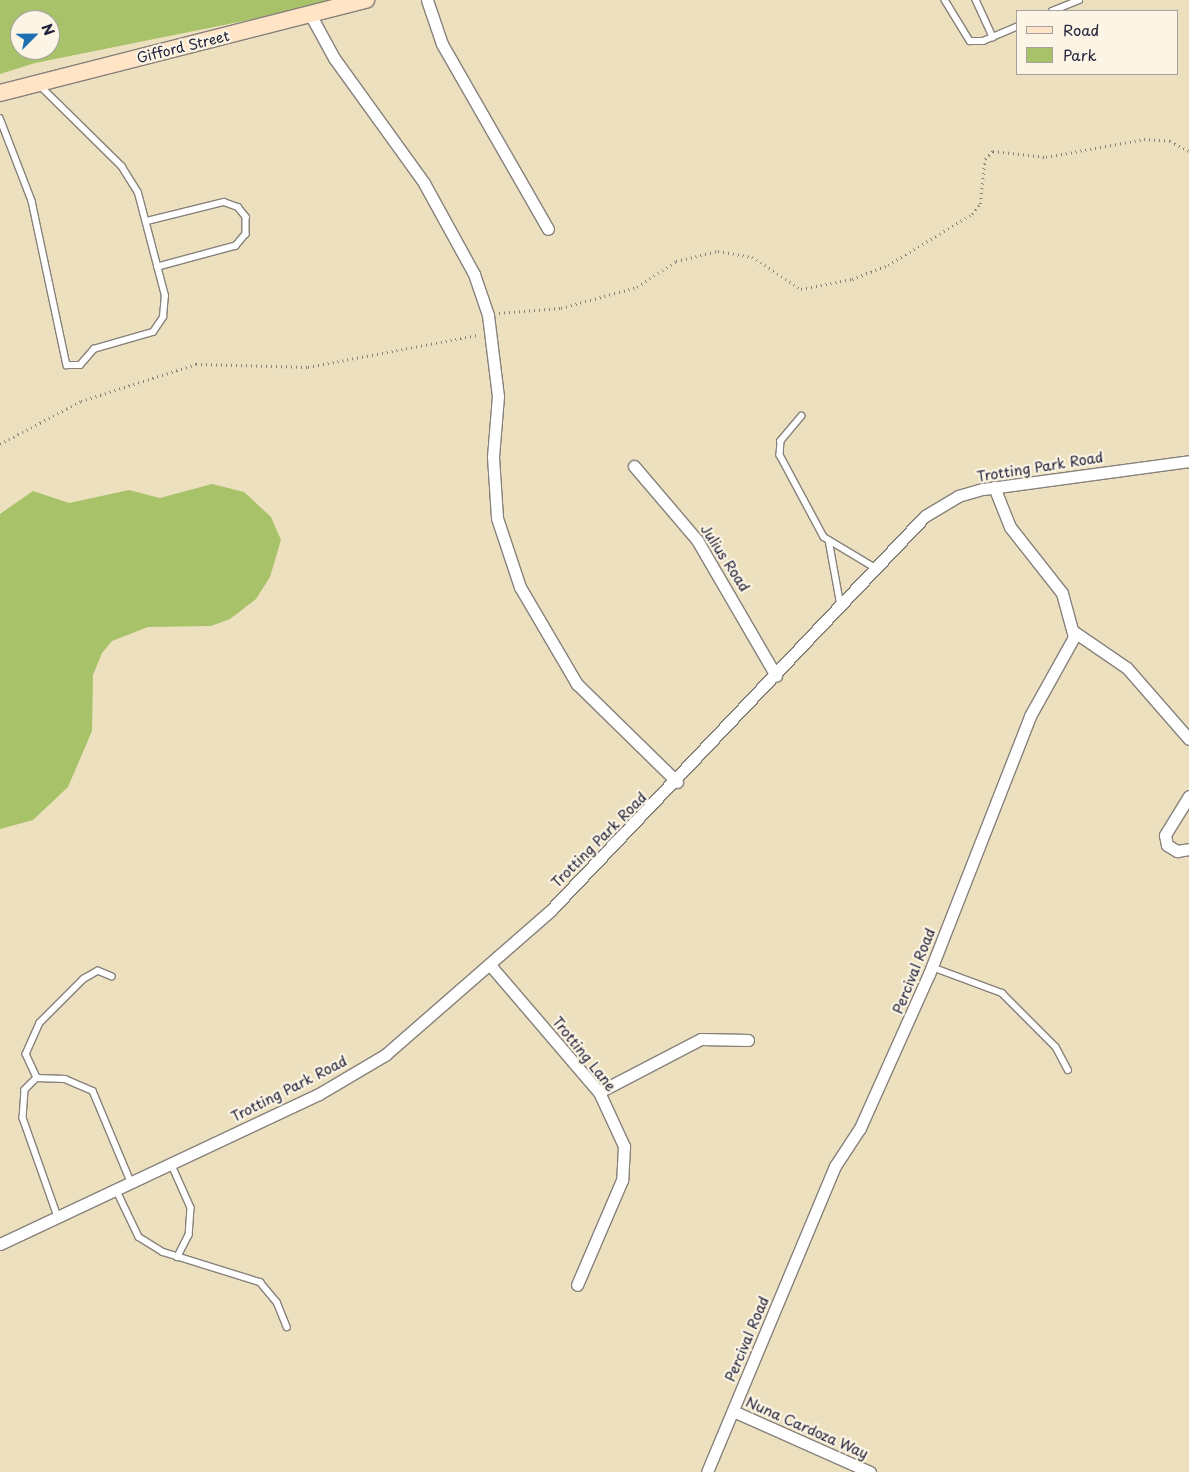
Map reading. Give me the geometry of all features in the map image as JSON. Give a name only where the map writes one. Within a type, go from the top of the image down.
[{"type":"main road","name":"Gifford Street","points":[[0,93],[366,0]]},
{"type":"street","points":[[427,0],[442,44],[548,229]]},
{"type":"street","points":[[310,14],[334,58],[424,183],[474,274],[488,315],[498,396],[493,457],[497,518],[520,587],[577,684],[677,782]]},
{"type":"street","name":"Trotting Park Road","points":[[0,1244],[319,1094],[384,1055],[490,965],[677,782],[841,606],[874,567],[925,516],[958,496],[994,487],[1189,461]]},
{"type":"street","name":"Julius Road","points":[[634,466],[697,540],[776,676]]},
{"type":"street","points":[[994,487],[1010,527],[1062,593],[1073,631],[1127,668],[1189,739]]},
{"type":"street","name":"Percival Road","points":[[707,1472],[835,1166],[885,1076],[932,967],[1030,716],[1060,668],[1073,631]]},
{"type":"street","points":[[1189,796],[1165,835],[1168,845],[1177,851],[1189,849]]},
{"type":"street","name":"Trotting Lane","points":[[490,965],[599,1092],[624,1146],[625,1166],[577,1285]]},
{"type":"street","points":[[599,1092],[701,1039],[748,1040]]},
{"type":"street","name":"Nuna Cardoza Way","points":[[733,1411],[870,1472]]},
{"type":"lane","points":[[945,0],[964,37],[977,42],[1016,27]]},
{"type":"lane","points":[[976,0],[993,36]]},
{"type":"lane","points":[[1054,10],[1078,0]]},
{"type":"lane","points":[[0,118],[32,201],[67,365],[80,365],[94,349],[147,335],[159,326],[166,301],[138,193],[122,167],[38,83]]},
{"type":"lane","points":[[147,222],[224,202],[238,207],[246,217],[246,234],[236,246],[158,267]]},
{"type":"lane","points":[[802,416],[781,441],[780,455],[811,518],[829,540],[874,567]]},
{"type":"lane","points":[[829,540],[841,606]]},
{"type":"lane","points":[[932,967],[1002,993],[1056,1046],[1068,1070]]},
{"type":"lane","points":[[112,977],[98,971],[84,979],[40,1023],[26,1054],[38,1078],[46,1082],[65,1079],[93,1091],[131,1182]]},
{"type":"lane","points":[[38,1078],[25,1090],[23,1118],[58,1217]]},
{"type":"lane","points":[[171,1163],[191,1208],[189,1235],[178,1257]]},
{"type":"lane","points":[[116,1189],[139,1237],[178,1257],[260,1282],[276,1302],[287,1327]]},
{"type":"path","points":[[488,315],[561,308],[637,287],[676,261],[718,251],[752,256],[801,289],[852,278],[888,265],[972,214],[980,204],[985,159],[993,151],[1046,158],[1144,139],[1170,141],[1189,151]]},
{"type":"path","points":[[0,444],[81,402],[196,364],[308,367],[491,332]]},
{"type":"green space","points":[[0,0],[347,0],[60,58],[60,10],[10,10],[10,60],[50,60],[0,74]]},
{"type":"green space","points":[[212,484],[244,492],[271,517],[281,540],[270,577],[256,599],[230,619],[211,626],[148,627],[112,641],[102,653],[93,675],[92,731],[68,787],[33,820],[0,829],[0,514],[33,491],[69,503],[129,490],[160,498]]}]
